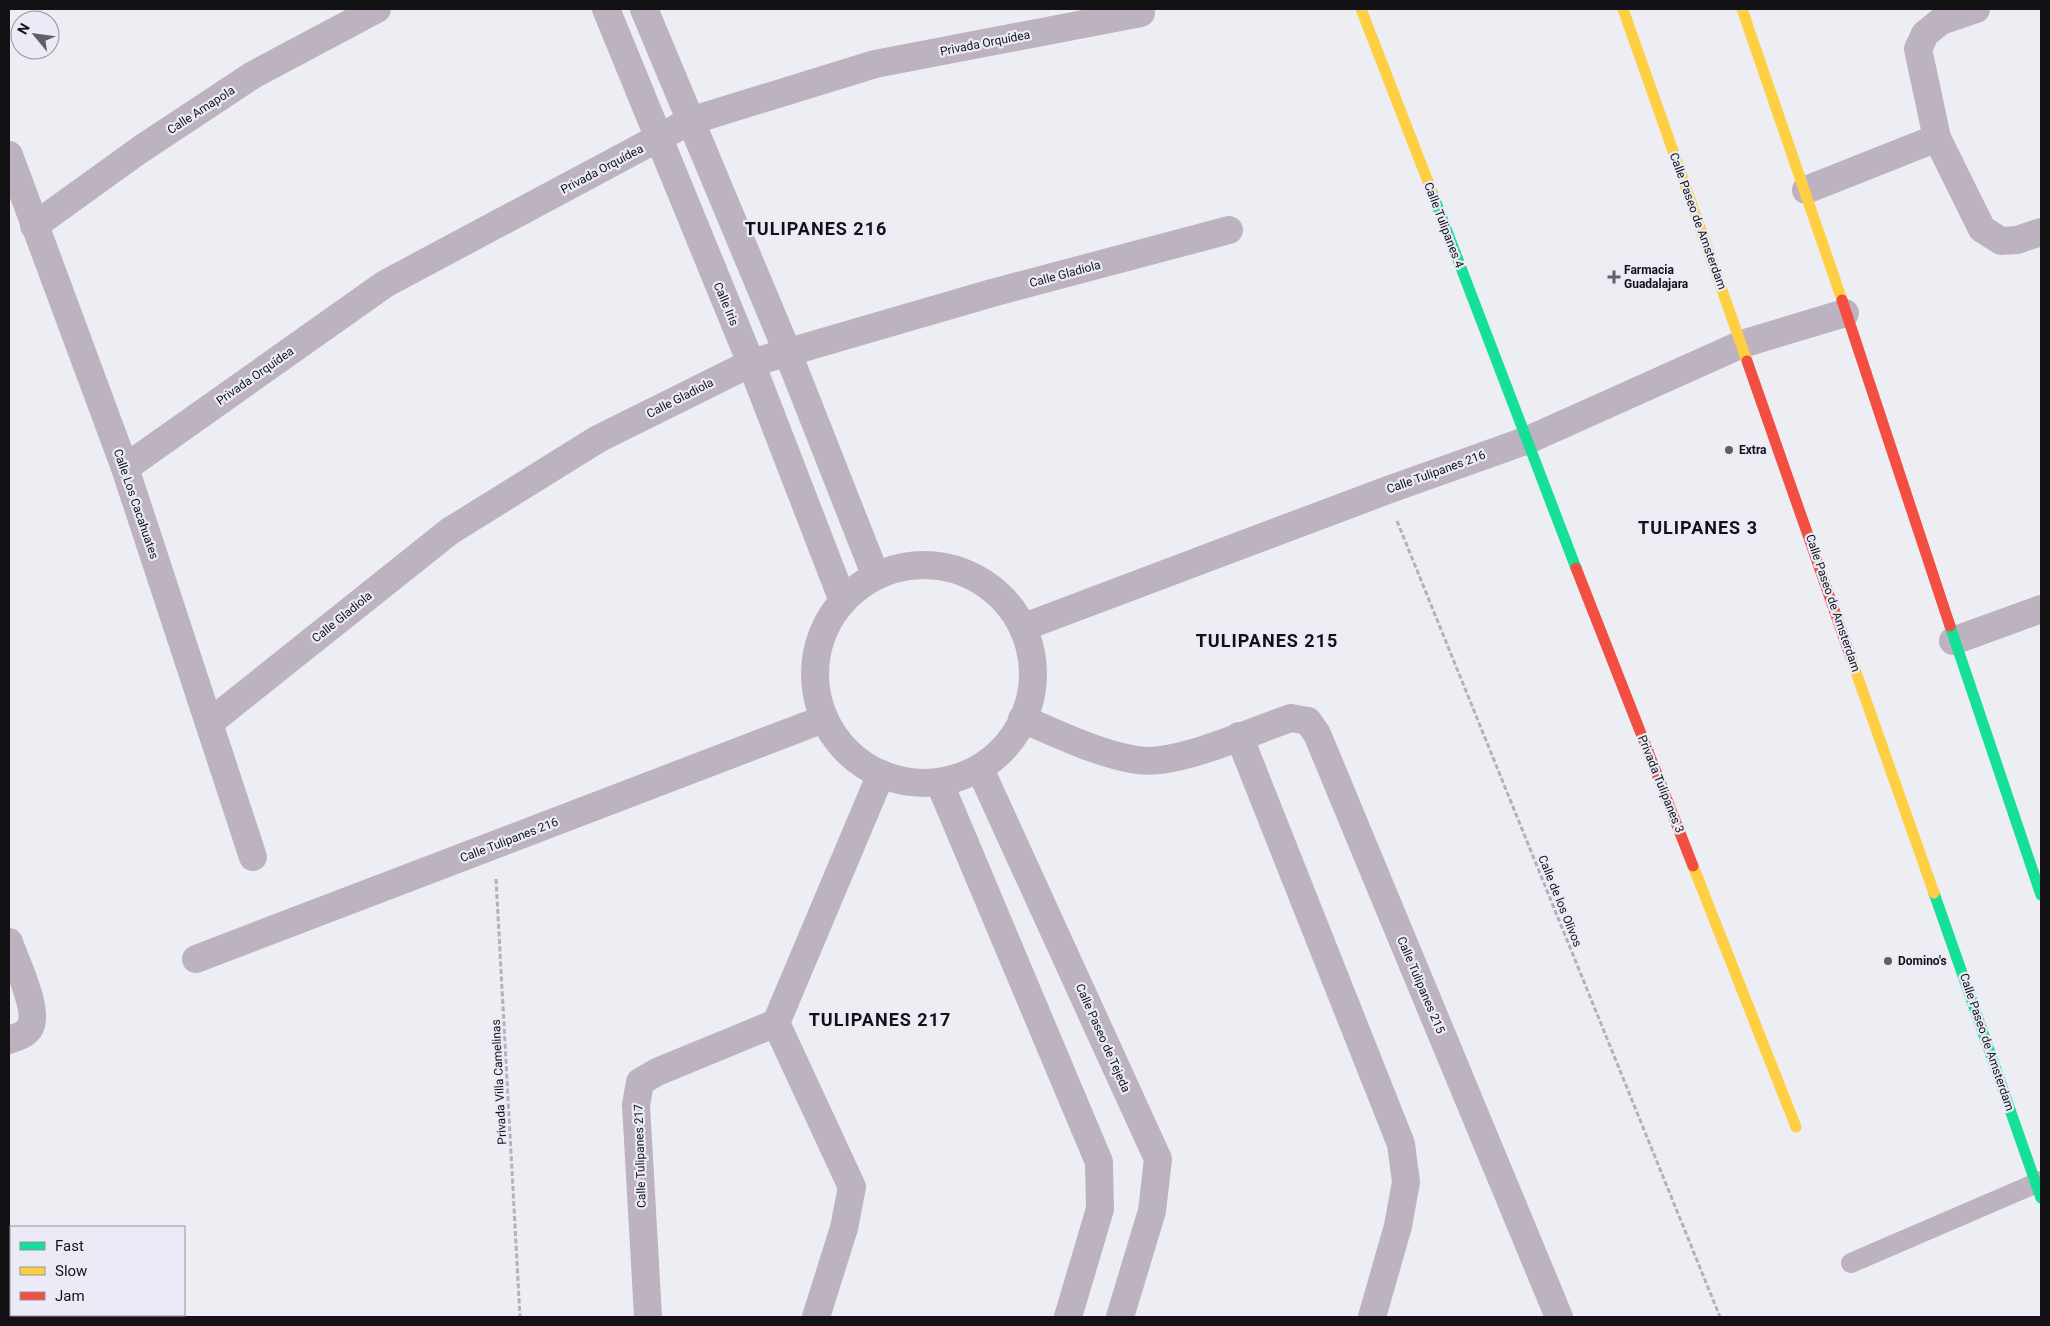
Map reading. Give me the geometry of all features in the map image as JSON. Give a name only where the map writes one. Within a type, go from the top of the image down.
[{"type":"main road","name":"Calle Tulipanes 4","points":[[1361,9],[1528,440]]},
{"type":"main road","name":"Calle Paseo de Amsterdam","points":[[1623,9],[2040,1187]]},
{"type":"main road","points":[[1742,9],[1806,190],[1953,641],[2041,896]]},
{"type":"main road","name":"Privada Tulipanes 3","points":[[1528,440],[1548,498],[1796,1127]]},
{"type":"street","name":"Calle Amapola","points":[[34,226],[141,149],[253,75],[377,9]]},
{"type":"street","name":"Calle Iris","points":[[606,9],[751,363],[843,601]]},
{"type":"street","points":[[644,9],[787,351],[875,574]]},
{"type":"street","points":[[1976,9],[1941,21],[1925,34],[1918,49],[1937,138],[1982,230],[2001,241],[2018,240],[2041,232]]},
{"type":"street","name":"Privada Orquídea","points":[[125,468],[385,284],[690,121],[875,64],[1141,13]]},
{"type":"street","points":[[1806,190],[1937,138]]},
{"type":"street","name":"Calle Los Cacahuates","points":[[9,155],[125,468],[253,857]]},
{"type":"street","name":"Calle Gladiola","points":[[209,723],[450,531],[598,439],[751,363],[787,351],[1229,230]]},
{"type":"street","name":"Calle Tulipanes 216","points":[[1024,627],[1384,491],[1528,440],[1742,344],[1845,312]]},
{"type":"street","points":[[907,566],[950,567],[989,586],[1024,627],[1032,658],[1030,700],[1012,740],[980,768],[940,784],[897,782],[858,763],[821,720],[815,691],[816,648],[843,601],[875,574],[907,566]]},
{"type":"street","points":[[1953,641],[2041,608]]},
{"type":"street","name":"Calle Tulipanes 215","points":[[1022,719],[1088,746],[1138,761],[1173,760],[1291,718],[1308,721],[1317,734],[1559,1317]]},
{"type":"street","name":"Calle Tulipanes 216","points":[[196,958],[821,720]]},
{"type":"street","points":[[1240,736],[1401,1144],[1406,1182],[1398,1226],[1372,1317]]},
{"type":"street","name":"Calle Paseo de Tejeda","points":[[980,768],[1158,1159],[1152,1211],[1120,1317]]},
{"type":"street","points":[[816,1317],[844,1228],[852,1187],[776,1023],[881,774]]},
{"type":"street","points":[[940,784],[1099,1162],[1100,1209],[1068,1317]]},
{"type":"street","points":[[9,942],[32,1006],[20,1033]]},
{"type":"street","name":"Calle Tulipanes 217","points":[[648,1317],[636,1105],[640,1082],[658,1072],[776,1023]]},
{"type":"lane","points":[[1851,1263],[2040,1187]]},
{"type":"path","name":"Calle de los Olivos","points":[[1384,491],[1720,1317]]},
{"type":"path","name":"Privada Villa Camelinas","points":[[494,846],[520,1317]]},
{"type":"traffic: fast","points":[[1432,192],[1576,568]]},
{"type":"traffic: fast","points":[[1950,626],[2041,895]]},
{"type":"traffic: fast","points":[[1934,893],[2041,1198]]},
{"type":"traffic: slow","points":[[1361,9],[1432,192]]},
{"type":"traffic: slow","points":[[1623,9],[1747,361]]},
{"type":"traffic: slow","points":[[1742,9],[1842,300]]},
{"type":"traffic: slow","points":[[1851,658],[1934,893]]},
{"type":"traffic: slow","points":[[1693,866],[1796,1127]]},
{"type":"traffic: jam","points":[[1842,300],[1950,626]]},
{"type":"traffic: jam","points":[[1747,361],[1851,658]]},
{"type":"traffic: jam","points":[[1576,568],[1693,866]]},
{"type":"place","name":"Farmacia Guadalajara","points":[[1614,277]]},
{"type":"place","name":"Extra","points":[[1729,450]]},
{"type":"place","name":"Domino's","points":[[1888,961]]},
{"type":"district","name":"TULIPANES 216","points":[[816,228]]},
{"type":"district","name":"TULIPANES 3","points":[[1698,527]]},
{"type":"district","name":"TULIPANES 215","points":[[1267,640]]},
{"type":"district","name":"TULIPANES 217","points":[[880,1019]]}]
